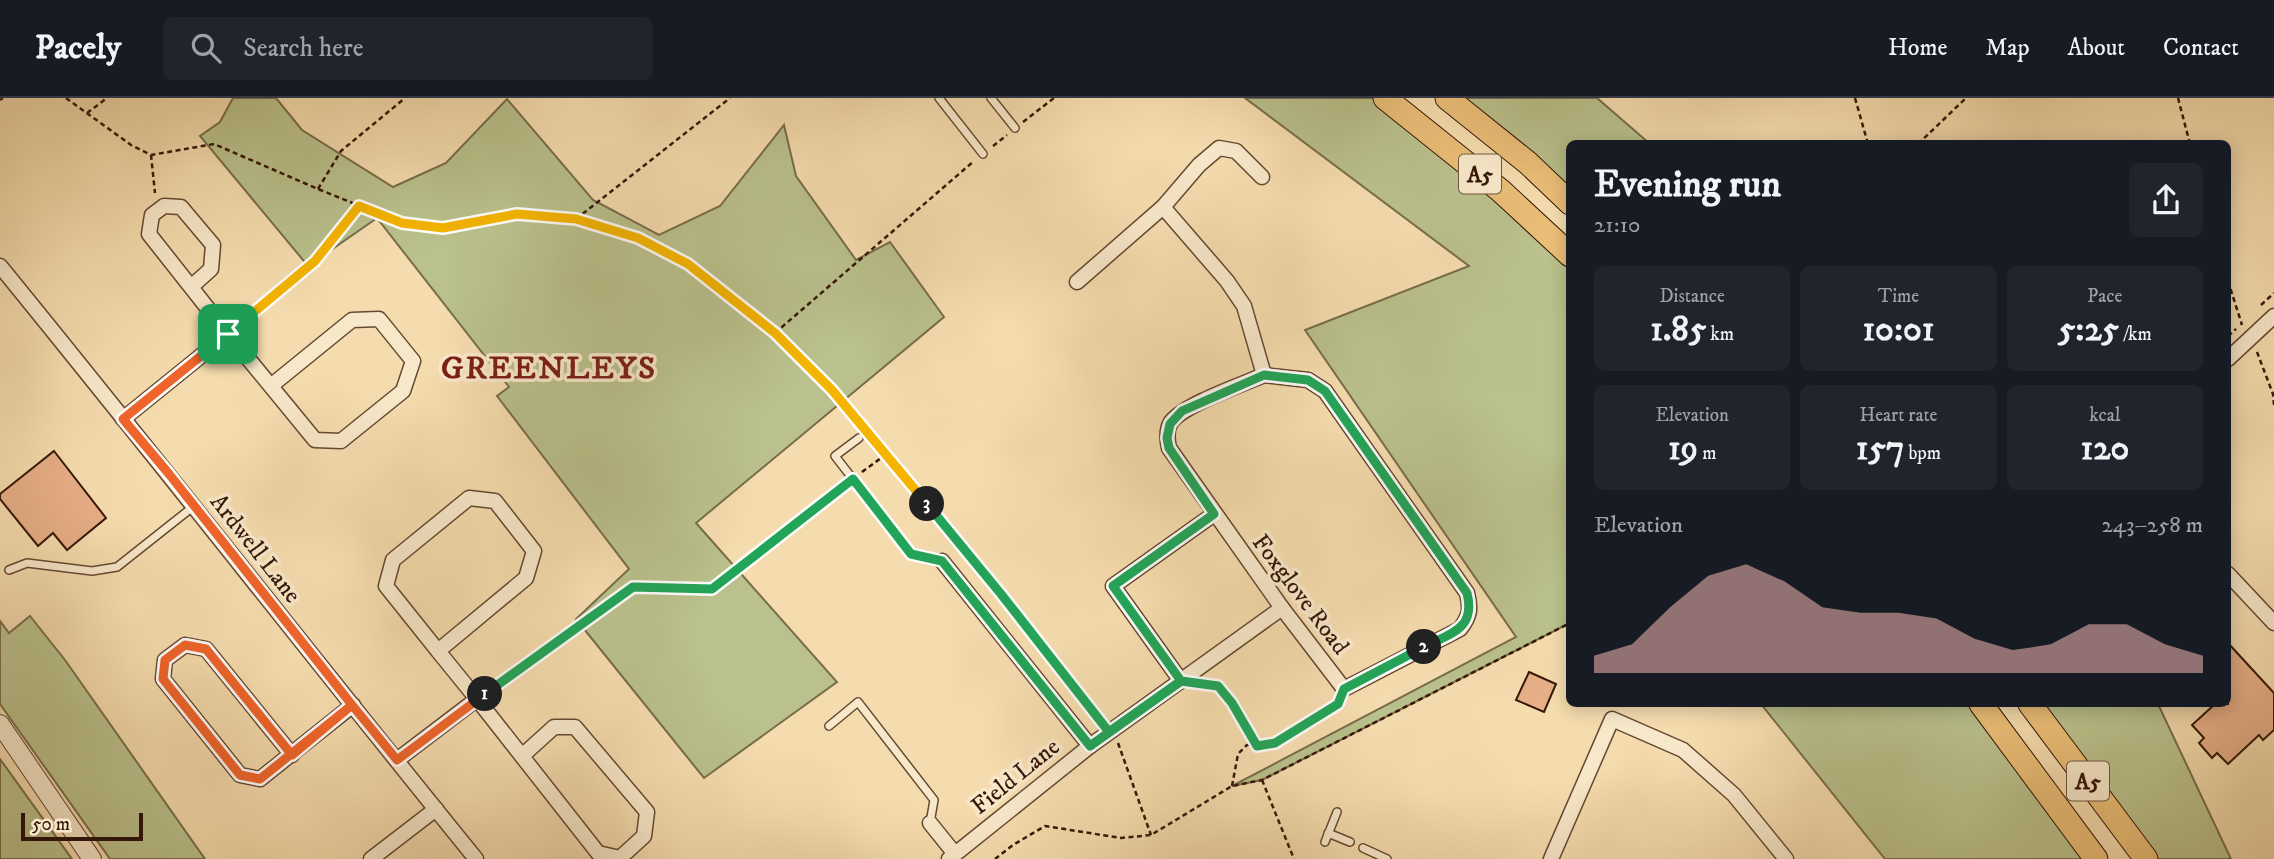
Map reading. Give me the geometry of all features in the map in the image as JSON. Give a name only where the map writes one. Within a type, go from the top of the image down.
[{"type":"highway","name":"A5","points":[[1385,98],[1502,191],[1566,251]]},
{"type":"highway","name":"A5","points":[[1447,98],[1528,163],[1566,199]]},
{"type":"highway","name":"A5","points":[[1983,707],[2096,859]]},
{"type":"highway","name":"A5","points":[[2033,707],[2146,859]]},
{"type":"street","points":[[1077,282],[1163,207],[1199,164],[1219,148],[1236,151],[1262,177]]},
{"type":"street","points":[[191,287],[211,269],[213,245],[181,207],[164,206],[152,215],[149,234],[228,334],[316,440],[341,441],[403,391],[413,361],[379,319],[352,320],[272,385]]},
{"type":"street","points":[[1163,207],[1227,281],[1244,306],[1264,375]]},
{"type":"street","name":"Ardwell Lane","points":[[0,265],[476,859]]},
{"type":"street","points":[[2231,356],[2274,316]]},
{"type":"street","points":[[123,419],[228,334]]},
{"type":"street","name":"Foxglove Road","points":[[1264,375],[1308,380],[1325,391],[1467,593],[1470,607],[1468,618],[1460,629],[1344,689],[1214,514],[1169,448],[1167,438],[1170,424],[1182,411],[1264,375]]},
{"type":"street","points":[[438,652],[526,578],[534,551],[495,501],[469,498],[393,560],[386,586],[438,652],[477,699],[598,853],[620,858],[644,836],[647,812],[575,727],[554,727],[522,756]]},
{"type":"street","points":[[1181,681],[1113,586],[1214,514]]},
{"type":"street","points":[[942,561],[1090,746]]},
{"type":"street","points":[[2231,577],[2274,623]]},
{"type":"street","name":"Field Lane","points":[[952,857],[1090,746],[1282,608]]},
{"type":"street","points":[[292,755],[206,649],[185,645],[165,660],[163,679],[240,775],[260,779],[292,755],[352,705]]},
{"type":"street","points":[[397,760],[477,699]]},
{"type":"street","points":[[1551,859],[1612,719],[1683,750],[1734,795],[1786,859]]},
{"type":"street","points":[[0,724],[92,859]]},
{"type":"street","points":[[371,859],[436,809]]},
{"type":"street","points":[[930,822],[952,857]]},
{"type":"lane","points":[[939,98],[983,154]]},
{"type":"lane","points":[[991,98],[1015,128]]},
{"type":"lane","points":[[859,438],[835,456],[911,554],[942,561]]},
{"type":"lane","points":[[9,570],[27,563],[92,570],[117,567],[195,506]]},
{"type":"lane","points":[[829,726],[858,702],[934,800],[930,822]]},
{"type":"lane","points":[[1325,842],[1337,812]]},
{"type":"lane","points":[[1328,833],[1350,842]]},
{"type":"lane","points":[[1363,848],[1387,859]]},
{"type":"path","points":[[66,98],[131,145],[151,155],[214,144],[402,223],[443,228],[517,214],[576,219],[638,238],[688,264],[775,333],[832,390],[862,427]]},
{"type":"path","points":[[87,113],[107,98]]},
{"type":"path","points":[[318,189],[341,151],[405,98]]},
{"type":"path","points":[[576,219],[730,98]]},
{"type":"path","points":[[1045,98],[1048,102]]},
{"type":"path","points":[[775,333],[983,154],[1054,98]]},
{"type":"path","points":[[1856,98],[1867,140]]},
{"type":"path","points":[[1923,140],[1965,98]]},
{"type":"path","points":[[2178,98],[2189,140]]},
{"type":"path","points":[[151,155],[155,194],[164,206]]},
{"type":"path","points":[[228,334],[315,261],[359,206]]},
{"type":"path","points":[[2231,290],[2242,324],[2260,357],[2273,394],[2274,405]]},
{"type":"path","points":[[870,436],[1001,594],[1118,743],[1151,835]]},
{"type":"path","points":[[477,699],[633,587],[712,589],[886,455]]},
{"type":"path","points":[[996,859],[1013,845],[1045,826],[1121,838],[1151,835],[1232,786],[1262,780],[1566,625]]},
{"type":"path","points":[[1181,681],[1218,686],[1232,703],[1257,746]]},
{"type":"path","points":[[1232,786],[1238,754],[1247,745],[1275,743],[1338,704],[1344,689]]},
{"type":"path","points":[[1262,780],[1294,859]]},
{"type":"green space","points":[[233,98],[276,98],[302,130],[393,187],[446,163],[507,99],[593,200],[659,235],[720,206],[784,125],[796,176],[856,260],[890,242],[944,317],[696,523],[837,682],[704,778],[576,619],[629,569],[497,396],[509,387],[377,218],[308,266],[200,136],[220,122]]},
{"type":"green space","points":[[1245,98],[1385,98],[1566,252],[1566,625],[1262,780],[1232,786],[1516,637],[1305,330],[1469,266]]},
{"type":"green space","points":[[1447,98],[1597,98],[1646,140],[1566,140],[1566,200]]},
{"type":"green space","points":[[30,616],[65,660],[205,859],[110,859],[0,704],[0,621],[9,633]]},
{"type":"green space","points":[[1763,707],[1983,707],[2096,859],[1885,859]]},
{"type":"green space","points":[[2032,707],[2159,707],[2231,859],[2146,859]]},
{"type":"green space","points":[[0,759],[72,859],[0,859]]},
{"type":"building","points":[[54,451],[106,518],[67,550],[53,533],[38,546],[0,499],[0,494]]},
{"type":"building","points":[[2231,646],[2274,693],[2274,730],[2263,740],[2259,735],[2228,764],[2217,753],[2212,758],[2199,743],[2204,738],[2192,725],[2212,707],[2231,707]]},
{"type":"building","points":[[1529,672],[1556,684],[1544,712],[1516,700]]},
{"type":"district","name":"GREENLEYS","points":[[549,367]]},
{"type":"route","points":[[228,334],[123,419],[352,705],[292,755],[206,649],[185,645],[165,660],[163,679],[240,775],[260,779],[292,755],[352,705],[397,760],[633,587],[712,589],[853,479],[911,554],[942,561],[1090,746],[1181,681],[1218,686],[1232,703],[1257,746],[1275,743],[1338,704],[1344,689],[1460,629],[1468,618],[1470,607],[1467,593],[1325,391],[1308,380],[1264,375],[1182,411],[1170,424],[1167,438],[1169,448],[1214,514],[1113,586],[1181,681],[1109,732],[1001,594],[832,390],[775,333],[732,298],[688,264],[638,238],[576,219],[517,214],[443,228],[402,223],[359,206],[315,261],[228,334]]}]
